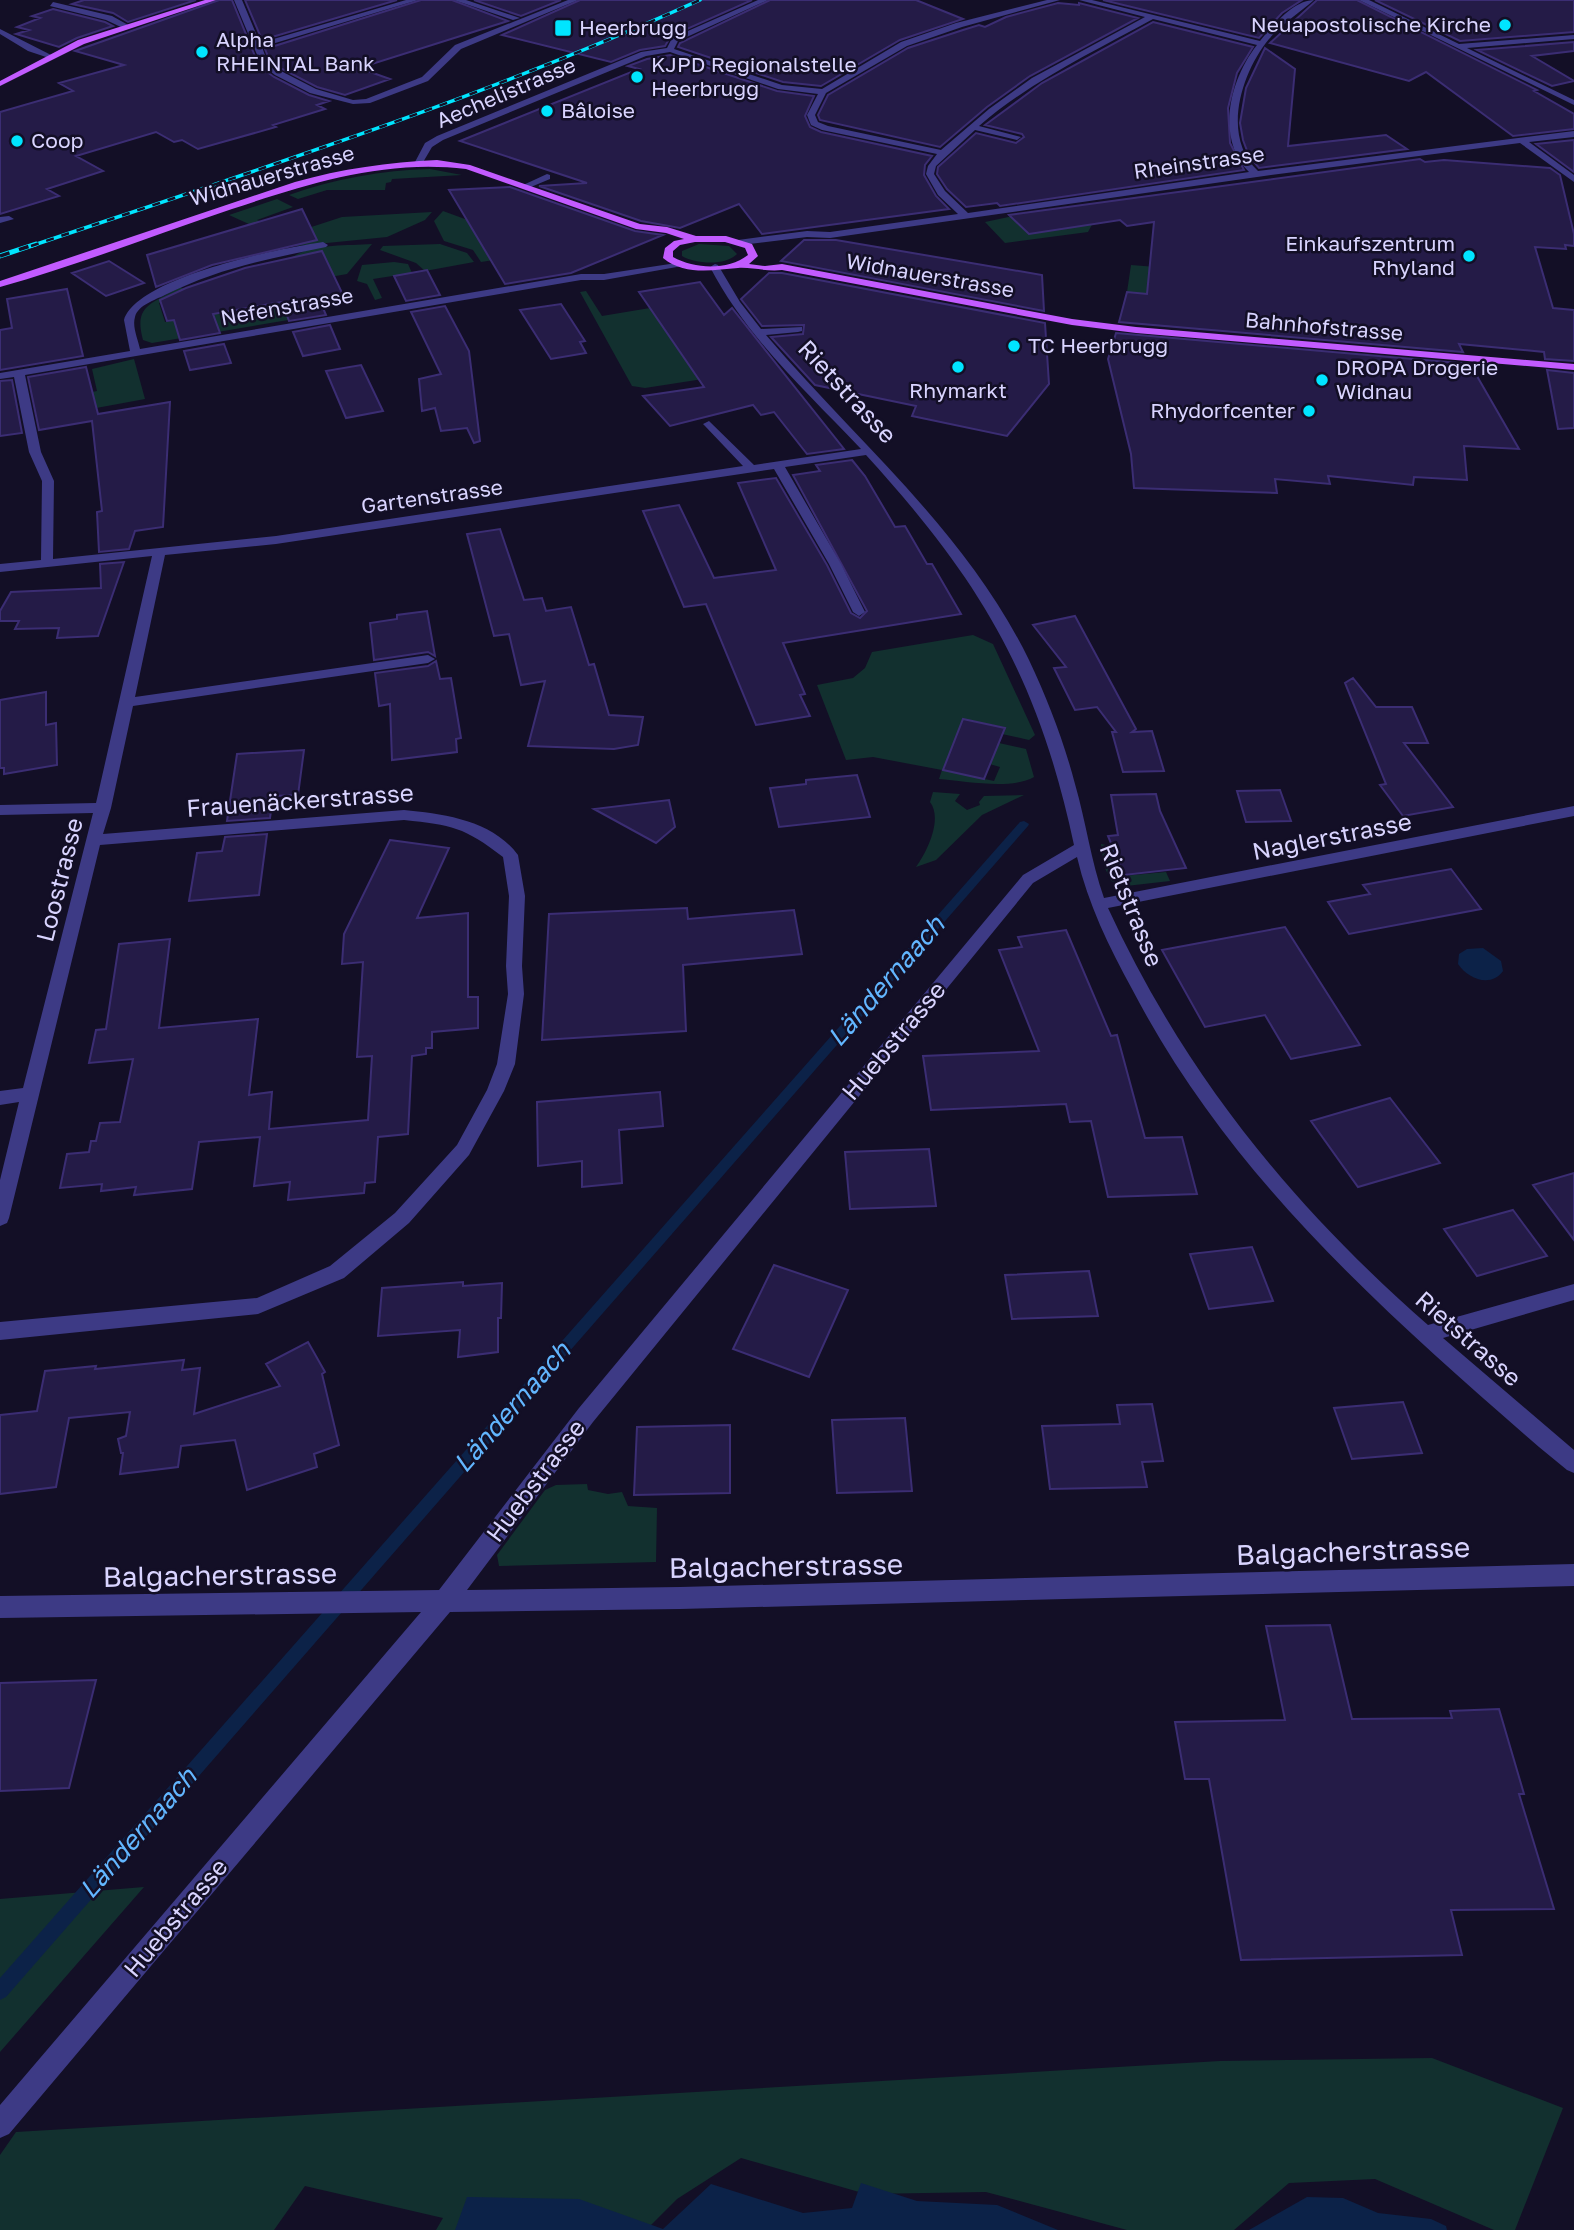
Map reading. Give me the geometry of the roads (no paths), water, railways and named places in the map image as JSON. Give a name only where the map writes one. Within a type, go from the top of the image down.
[{"type":"main road","points":[[0,84],[50,56],[126,26],[212,0]]},
{"type":"main road","name":"Widnauerstrasse","points":[[0,284],[298,184],[358,169],[419,162],[467,167],[639,227],[667,230],[695,239]]},
{"type":"main road","name":"Widnauerstrasse","points":[[639,227],[683,265],[715,268],[740,265],[765,269],[782,267]]},
{"type":"main road","points":[[669,251],[695,239],[741,242]]},
{"type":"main road","name":"Widnauerstrasse","points":[[741,242],[754,254],[782,267],[1072,322]]},
{"type":"main road","points":[[740,265],[754,254]]},
{"type":"main road","name":"Bahnhofstrasse","points":[[1072,322],[1136,330],[1574,367]]},
{"type":"street","points":[[238,0],[264,62],[278,73],[313,91],[343,102],[367,101],[418,82],[434,72],[458,47],[574,0]]},
{"type":"street","points":[[257,46],[414,0]]},
{"type":"street","points":[[458,0],[516,18]]},
{"type":"street","name":"Aechelistrasse","points":[[419,162],[428,145],[440,138],[501,115],[635,57],[670,50],[674,40],[764,0]]},
{"type":"street","points":[[943,153],[825,128],[814,123],[811,115],[823,92],[904,44],[959,25],[1056,0]]},
{"type":"street","points":[[1083,0],[1167,20],[1177,14],[1243,32],[1246,39],[1261,43]]},
{"type":"street","points":[[1256,174],[1240,159],[1236,142],[1234,105],[1243,70],[1261,43],[1310,0]]},
{"type":"street","points":[[1363,0],[1574,103]]},
{"type":"street","points":[[53,4],[126,26]]},
{"type":"street","points":[[965,215],[941,193],[930,174],[932,166],[943,153],[972,127],[1055,68],[1153,16]]},
{"type":"street","points":[[0,31],[31,49],[50,56]]},
{"type":"street","points":[[1460,46],[1574,37]]},
{"type":"street","points":[[670,50],[781,86],[823,92]]},
{"type":"street","points":[[434,72],[450,71]]},
{"type":"street","points":[[1521,76],[1539,74]]},
{"type":"street","points":[[972,127],[1017,137]]},
{"type":"street","name":"Rheinstrasse","points":[[741,242],[807,234],[830,235],[1256,174],[1574,134]]},
{"type":"street","points":[[1521,141],[1574,179]]},
{"type":"street","points":[[526,186],[547,177]]},
{"type":"street","name":"Rheinstrasse","points":[[754,254],[813,243],[830,235]]},
{"type":"street","points":[[136,352],[128,321],[131,312],[143,303],[201,273],[235,261],[323,245]]},
{"type":"street","name":"Nefenstrasse","points":[[581,277],[599,269],[669,251]]},
{"type":"street","name":"Nefenstrasse","points":[[0,376],[581,277],[604,277],[683,265]]},
{"type":"street","name":"Rietstrasse","points":[[715,268],[722,284],[782,360],[939,528],[998,616],[1048,716],[1069,789],[1080,848],[1099,904],[1126,964],[1154,1016],[1208,1100],[1293,1206],[1354,1269],[1574,1463]]},
{"type":"street","points":[[760,332],[798,329]]},
{"type":"street","points":[[19,373],[35,452],[48,481],[47,563]]},
{"type":"street","points":[[709,424],[752,469]]},
{"type":"street","name":"Gartenstrasse","points":[[0,568],[276,540],[869,451]]},
{"type":"street","points":[[778,465],[835,564],[859,612]]},
{"type":"street","name":"Loostrasse","points":[[0,1219],[104,808],[129,702],[159,552]]},
{"type":"street","points":[[129,702],[428,659]]},
{"type":"street","points":[[0,810],[104,808]]},
{"type":"street","name":"Naglerstrasse","points":[[1099,904],[1574,811]]},
{"type":"street","name":"Frauenäckerstrasse","points":[[0,1331],[258,1306],[337,1272],[402,1218],[463,1150],[495,1091],[506,1064],[516,994],[513,966],[517,896],[510,855],[478,830],[443,819],[404,815],[96,840]]},
{"type":"street","name":"Huebstrasse","points":[[0,2125],[444,1602],[595,1405],[1028,880],[1080,848]]},
{"type":"street","points":[[0,1098],[31,1094]]},
{"type":"street","points":[[1426,1334],[1574,1292]]},
{"type":"street","name":"Balgacherstrasse","points":[[0,1607],[283,1605],[1142,1588],[1574,1575]]},
{"type":"water","points":[[1483,948],[1501,961],[1503,971],[1492,979],[1473,977],[1458,964],[1459,954],[1467,949]]},
{"type":"water","points":[[861,2183],[917,2201],[997,2205],[1058,2230],[455,2230],[467,2197],[579,2199],[663,2229],[711,2184],[803,2213],[852,2208]]},
{"type":"water","points":[[1307,2197],[1343,2198],[1378,2213],[1431,2219],[1446,2226],[1447,2230],[1249,2230]]},
{"type":"waterway","name":"Ländernaach","points":[[0,1991],[1024,824]]},
{"type":"railway","points":[[31,246],[285,161],[453,101],[618,36],[700,0]]},
{"type":"railway","points":[[0,256],[36,244]]},
{"type":"place","name":"Neuapostolische Kirche","points":[[1505,25]]},
{"type":"place","name":"Heerbrugg","points":[[563,28]]},
{"type":"place","name":"Alpha RHEINTAL Bank","points":[[202,52]]},
{"type":"place","name":"KJPD Regionalstelle Heerbrugg","points":[[637,77]]},
{"type":"place","name":"Bâloise","points":[[547,111]]},
{"type":"place","name":"Coop","points":[[17,141]]},
{"type":"place","name":"Einkaufszentrum Rhyland","points":[[1469,256]]},
{"type":"place","name":"TC Heerbrugg","points":[[1014,346]]},
{"type":"place","name":"Rhymarkt","points":[[958,367]]},
{"type":"place","name":"DROPA Drogerie Widnau","points":[[1322,380]]},
{"type":"place","name":"Rhydorfcenter","points":[[1309,411]]}]
